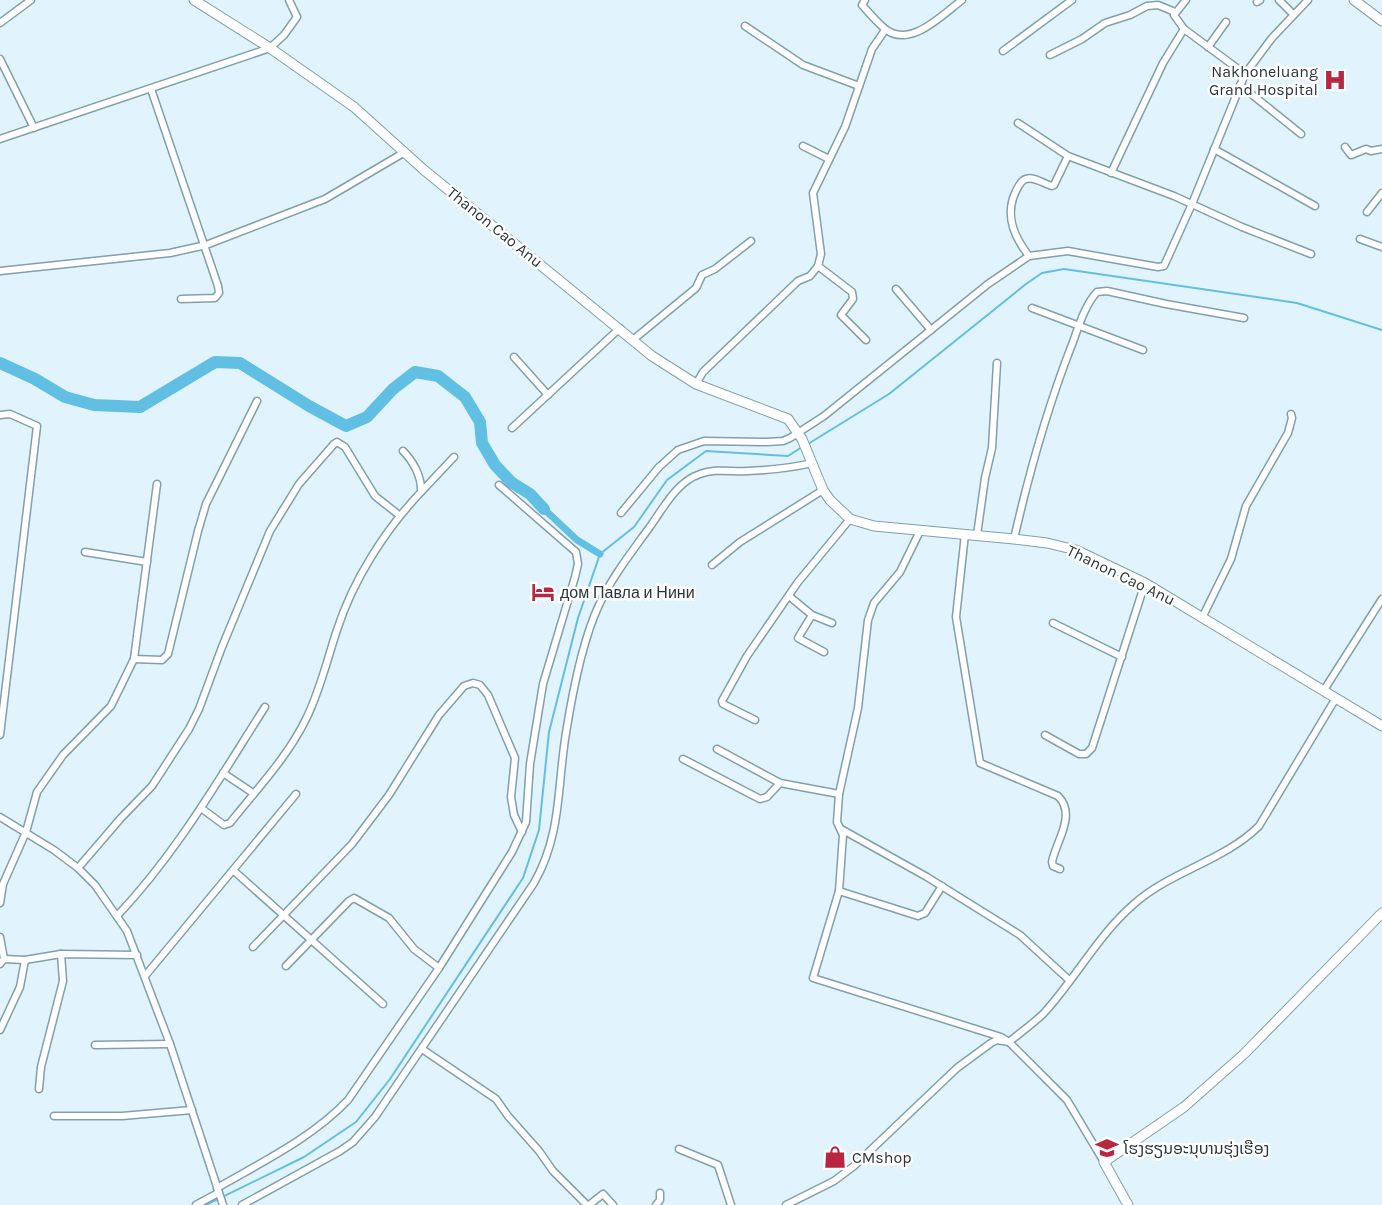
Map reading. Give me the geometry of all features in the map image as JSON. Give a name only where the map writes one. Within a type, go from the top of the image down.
[{"type":"street","points":[[0,23],[31,0]]},
{"type":"street","name":"Thanon Cao Anu","points":[[194,0],[270,48],[354,107],[444,186],[634,339],[652,356],[696,384],[777,413],[788,419],[800,436],[823,490],[840,511],[850,519],[867,525],[1014,538],[1076,550],[1145,584],[1382,726]]},
{"type":"street","points":[[0,139],[270,48],[284,35],[297,17],[289,0]]},
{"type":"street","points":[[866,0],[862,5],[885,30],[903,36],[914,34],[962,0]]},
{"type":"street","points":[[1003,51],[1072,0]]},
{"type":"street","points":[[1186,0],[1175,12],[1175,17],[1184,29],[1245,74]]},
{"type":"street","points":[[1279,0],[1294,14]]},
{"type":"street","points":[[621,513],[659,466],[678,450],[704,440],[783,441],[800,436],[988,284],[1029,256],[1068,251],[1158,268],[1164,266],[1192,204],[1245,74],[1294,14],[1308,0]]},
{"type":"street","points":[[1354,0],[1382,21]]},
{"type":"street","points":[[1050,55],[1082,39],[1104,23],[1130,15],[1147,6],[1158,5],[1175,12]]},
{"type":"street","points":[[1208,47],[1226,22]]},
{"type":"street","points":[[745,26],[803,65],[859,86]]},
{"type":"street","points":[[1111,173],[1163,63],[1184,29]]},
{"type":"street","points":[[696,384],[710,366],[798,281],[810,276],[818,266],[821,245],[812,197],[844,127],[872,49],[885,30]]},
{"type":"street","points":[[0,59],[34,128]]},
{"type":"street","points":[[1240,85],[1301,134]]},
{"type":"street","points":[[151,89],[206,245],[219,293],[215,298],[207,300],[181,299]]},
{"type":"street","points":[[1018,123],[1068,156],[1192,204],[1311,254]]},
{"type":"street","points":[[803,146],[829,159]]},
{"type":"street","points":[[1345,147],[1351,155],[1366,149],[1371,151],[1382,149]]},
{"type":"street","points":[[1214,149],[1315,206]]},
{"type":"street","points":[[0,271],[170,253],[206,245],[325,199],[405,152]]},
{"type":"street","points":[[1029,256],[1015,236],[1012,226],[1012,202],[1022,181],[1026,178],[1054,185],[1068,156]]},
{"type":"street","points":[[1367,212],[1382,193]]},
{"type":"street","points":[[1360,239],[1382,247]]},
{"type":"street","points":[[634,339],[696,288],[702,275],[715,269],[751,241]]},
{"type":"street","points":[[818,266],[852,292],[853,299],[841,315],[866,340]]},
{"type":"street","points":[[896,290],[931,330]]},
{"type":"street","points":[[1014,538],[1030,466],[1079,326],[1094,295],[1101,290],[1244,318]]},
{"type":"street","points":[[1032,308],[1143,350]]},
{"type":"street","points":[[512,428],[620,328]]},
{"type":"street","points":[[514,356],[548,395]]},
{"type":"street","points":[[977,535],[985,478],[992,448],[997,363]]},
{"type":"street","points":[[134,659],[162,660],[168,654],[206,504],[257,401]]},
{"type":"street","points":[[0,415],[10,414],[33,422],[37,426],[0,736]]},
{"type":"street","points":[[1202,618],[1231,559],[1246,506],[1288,432],[1292,418],[1291,414]]},
{"type":"street","points":[[78,868],[121,818],[152,786],[189,729],[199,709],[270,531],[299,484],[334,444],[338,442],[345,447],[375,496],[400,515]]},
{"type":"street","points":[[403,451],[411,460],[422,484],[421,492]]},
{"type":"street","points":[[201,808],[227,825],[290,748],[306,720],[319,688],[337,629],[354,590],[400,515],[454,457]]},
{"type":"street","points":[[242,1205],[353,1142],[375,1116],[422,1048],[544,865],[554,834],[560,804],[561,771],[566,732],[588,636],[598,606],[631,554],[677,490],[699,474],[712,471],[748,471],[812,464]]},
{"type":"street","points":[[0,903],[1,884],[26,832],[37,792],[63,755],[111,706],[134,659],[157,484]]},
{"type":"street","points":[[196,1205],[333,1117],[348,1100],[439,968],[512,852],[522,832],[526,822],[530,764],[543,684],[575,577],[578,557],[576,552],[499,485]]},
{"type":"street","points":[[712,565],[740,542],[823,490]]},
{"type":"street","points":[[754,720],[723,704],[722,701],[747,656],[798,582],[850,519]]},
{"type":"street","points":[[920,531],[900,572],[880,594],[870,611],[858,708],[839,794],[837,822],[841,829],[842,864],[839,892],[813,975],[815,980],[992,1032],[1009,1042],[1067,1100],[1128,1205]]},
{"type":"street","points":[[965,534],[956,617],[980,763],[1058,796],[1062,800],[1066,818],[1052,862],[1053,866],[1060,869]]},
{"type":"street","points":[[85,552],[147,562]]},
{"type":"street","points":[[1045,735],[1079,754],[1089,753],[1145,584]]},
{"type":"street","points":[[789,596],[812,615],[832,623]]},
{"type":"street","points":[[1324,690],[1382,600]]},
{"type":"street","points":[[812,615],[798,638],[824,652]]},
{"type":"street","points":[[1053,623],[1122,657]]},
{"type":"street","points":[[253,947],[352,844],[389,795],[439,715],[464,686],[473,683],[480,685],[488,695],[515,758],[511,797],[514,815],[522,832]]},
{"type":"street","points":[[786,1205],[834,1181],[854,1166],[957,1068],[997,1040],[1009,1042],[1044,1013],[1108,931],[1134,904],[1170,878],[1240,842],[1259,826],[1336,698]]},
{"type":"street","points":[[117,916],[144,887],[201,808],[265,707]]},
{"type":"street","points":[[717,749],[780,783],[839,794]]},
{"type":"street","points":[[683,759],[760,799],[767,797],[780,783]]},
{"type":"street","points":[[223,773],[253,794]]},
{"type":"street","points":[[145,976],[296,794]]},
{"type":"street","points":[[0,818],[26,832],[78,868],[95,885],[117,916],[137,955],[170,1044],[223,1205]]},
{"type":"street","points":[[841,829],[942,886],[1020,935],[1069,980]]},
{"type":"street","points":[[234,871],[313,939],[383,1004]]},
{"type":"street","points":[[839,892],[918,916],[925,913],[942,886]]},
{"type":"street","points":[[286,966],[349,900],[354,898],[389,918],[414,948],[439,968]]},
{"type":"street","points":[[1104,1162],[1184,1107],[1244,1054],[1382,913]]},
{"type":"street","points":[[0,937],[2,962],[61,954],[137,955]]},
{"type":"street","points":[[39,1089],[40,1067],[63,982],[61,954]]},
{"type":"street","points":[[0,1030],[20,988],[25,960]]},
{"type":"street","points":[[95,1045],[170,1044]]},
{"type":"street","points":[[422,1048],[496,1099],[508,1116],[539,1151],[552,1171],[588,1205],[603,1194],[613,1205]]},
{"type":"street","points":[[54,1116],[122,1116],[192,1110]]},
{"type":"street","points":[[679,1149],[718,1165],[731,1205]]},
{"type":"street","points":[[656,1205],[660,1200],[660,1193]]},
{"type":"waterway","points":[[808,444],[889,394],[1042,273],[1064,269],[1297,303],[1382,330]]},
{"type":"waterway","points":[[0,363],[35,379],[65,397],[94,405],[140,407],[215,362],[240,363],[309,406],[346,426],[367,417],[393,389],[415,372],[438,376],[465,397],[480,422],[482,443],[495,465],[511,482],[530,494],[544,509]]},
{"type":"waterway","points":[[206,1205],[304,1157],[356,1122],[390,1079],[523,878],[539,830],[549,732],[578,618],[600,554],[634,527],[667,480],[706,451],[788,456],[802,447]]},
{"type":"waterway","points":[[544,509],[577,540],[600,554]]},
{"type":"place","name":"Nakhoneluang Grand Hospital","points":[[1335,80]]},
{"type":"place","name":"дом Павла и Нини","points":[[543,592]]},
{"type":"place","name":"ໂຮງຮຽນອະນຸບານຮຸ່ງເຮືອງ","points":[[1107,1148]]},
{"type":"place","name":"CMshop","points":[[835,1157]]}]
